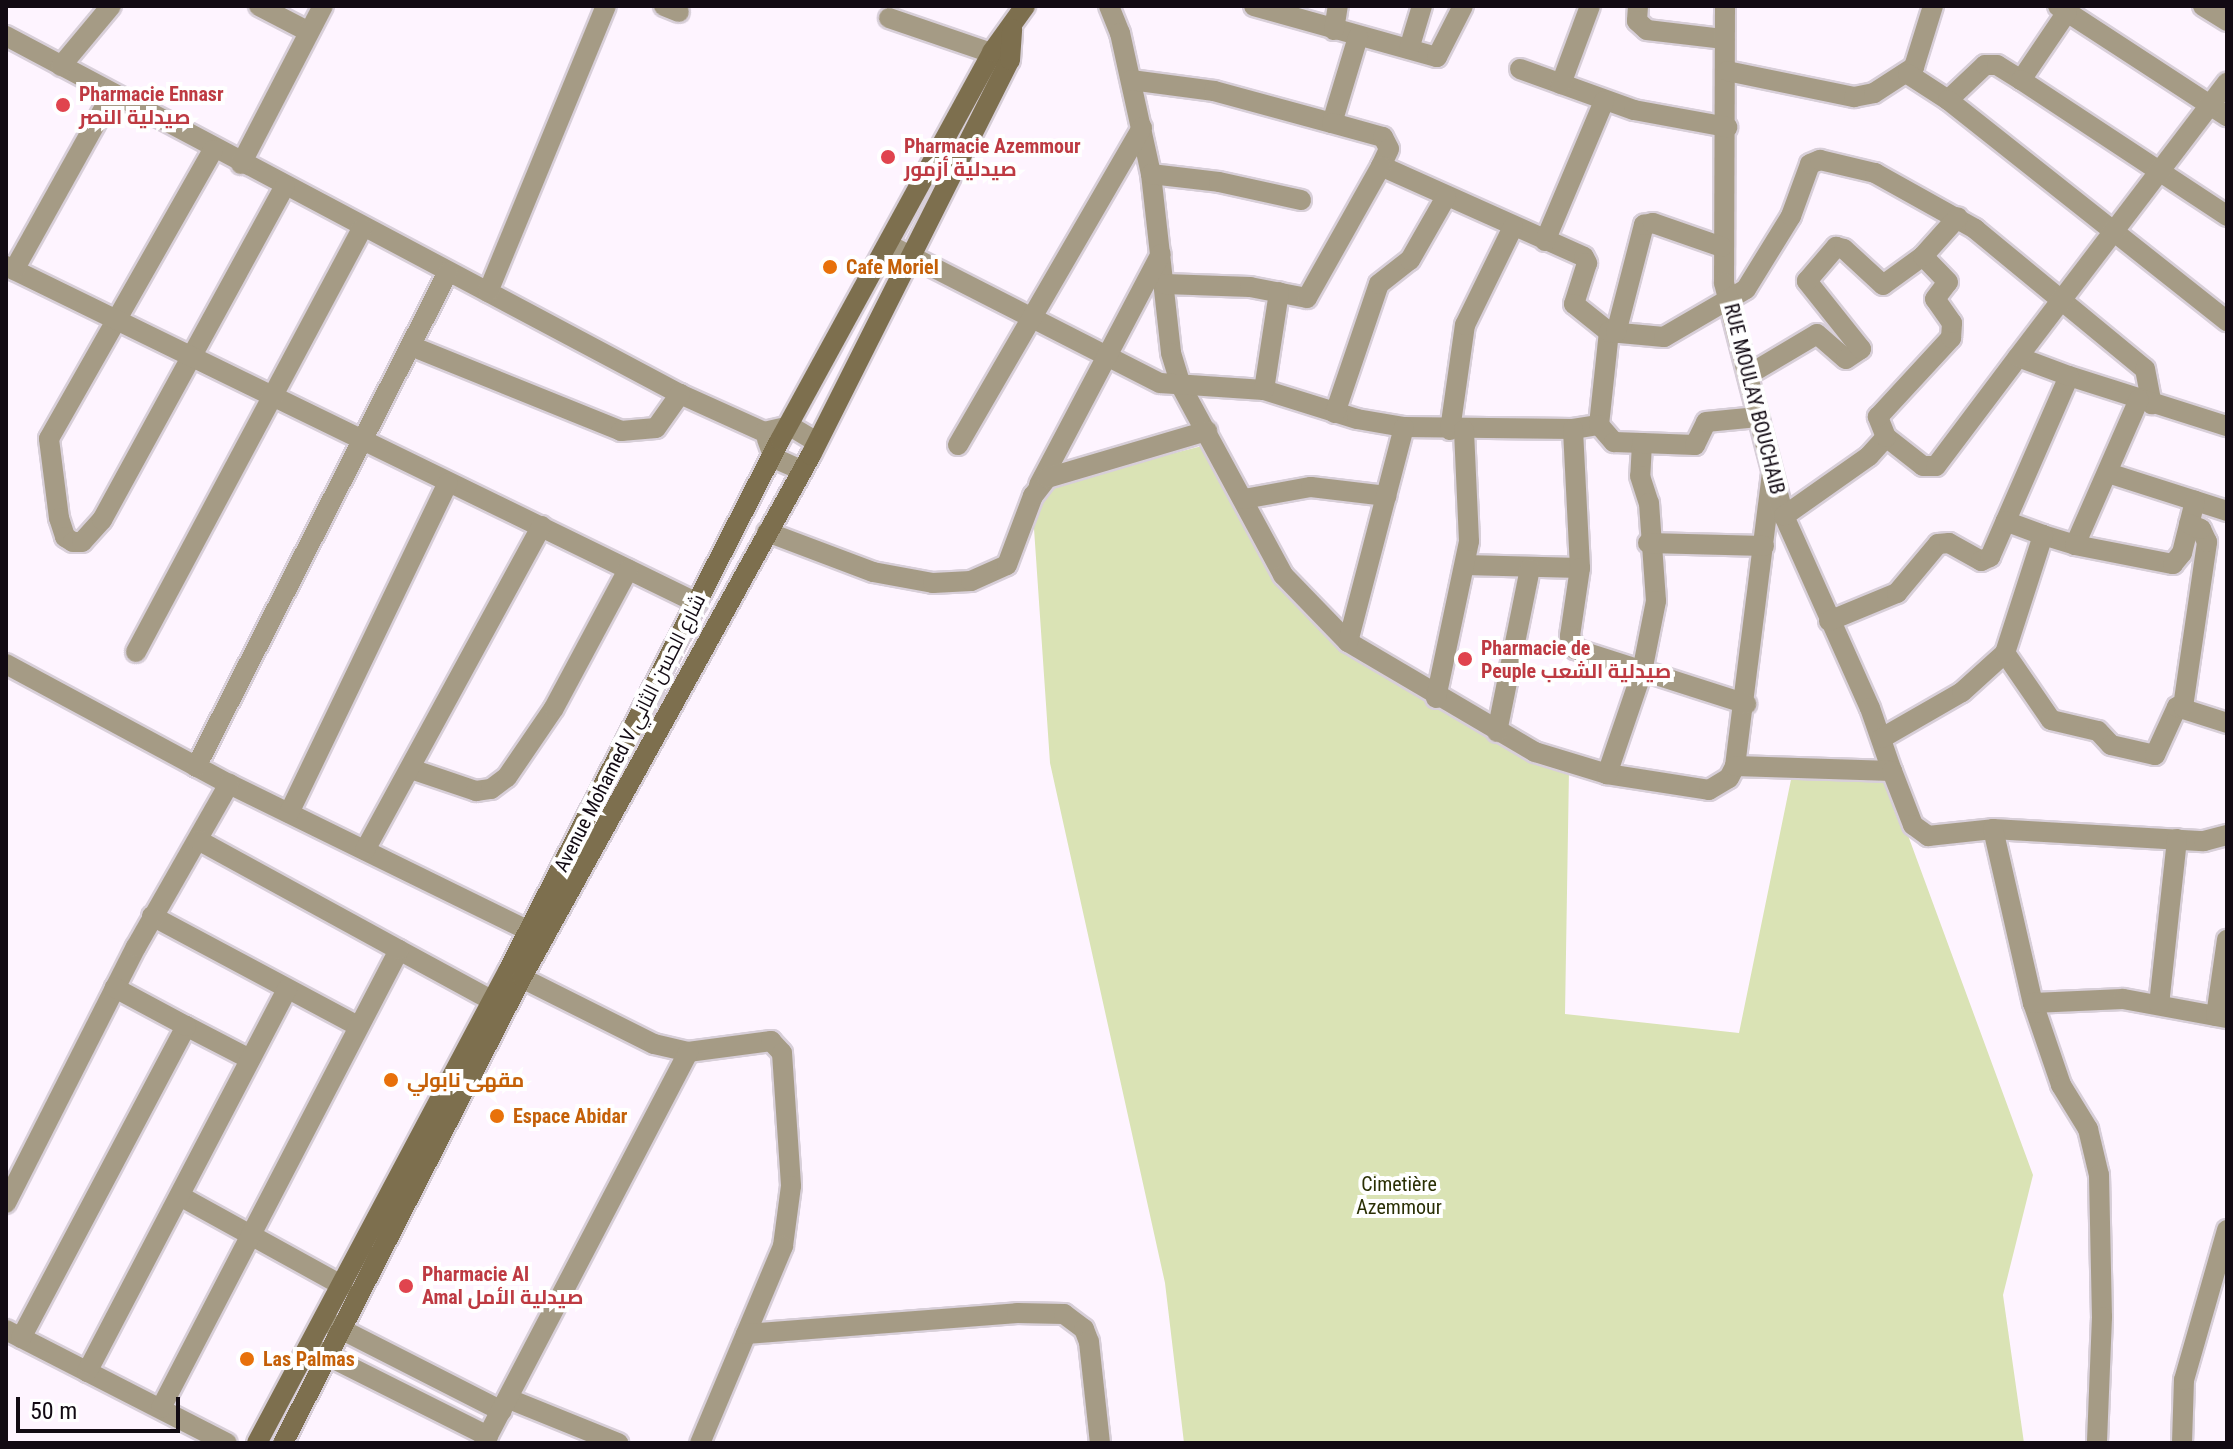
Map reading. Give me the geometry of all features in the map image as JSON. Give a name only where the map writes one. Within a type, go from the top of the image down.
[{"type":"main road","name":"Avenue Mohamed V شارع الحسن الثاني","points":[[257,1443],[309,1347],[333,1325],[536,935],[801,470],[910,256],[1025,6]]},
{"type":"main road","name":"Avenue Mohamed V شارع الحسن الثاني","points":[[536,935],[697,603],[790,426],[889,245],[1001,56]]},
{"type":"main road","name":"Avenue Mohamed V شارع الحسن الثاني","points":[[283,1443],[328,1356],[343,1286],[491,1000],[515,974]]},
{"type":"street","points":[[61,66],[111,6]]},
{"type":"street","points":[[259,6],[309,32]]},
{"type":"street","points":[[241,164],[323,6]]},
{"type":"street","points":[[488,292],[606,6]]},
{"type":"street","points":[[1109,6],[1131,80],[1151,174],[1171,353],[1181,386],[1290,585],[1348,642],[1436,698],[1535,752],[1607,774],[1698,791],[1721,784],[1735,766],[1746,704],[1772,473]]},
{"type":"street","points":[[1254,6],[1358,37],[1441,55],[1463,6]]},
{"type":"street","points":[[1334,30],[1338,6]]},
{"type":"street","points":[[1409,49],[1422,6]]},
{"type":"street","points":[[1561,84],[1590,6]]},
{"type":"street","points":[[1638,6],[1637,21],[1647,30],[1724,39]]},
{"type":"street","name":"RUE MOULAY BOUCHAIB","points":[[1725,6],[1727,127],[1722,247],[1728,300],[1784,516],[1882,738],[1913,825],[1923,835],[1993,829]]},
{"type":"street","points":[[1727,71],[1854,97],[1874,93],[1908,74],[1918,60],[1933,6]]},
{"type":"street","points":[[2203,6],[2227,21]]},
{"type":"street","points":[[2021,80],[2063,9],[2218,111]]},
{"type":"street","points":[[889,18],[1001,56]]},
{"type":"street","points":[[6,36],[213,150],[680,394],[764,432],[790,426],[815,441]]},
{"type":"street","points":[[1332,123],[1358,37]]},
{"type":"street","points":[[1948,100],[1985,65],[1997,65],[2227,216]]},
{"type":"street","points":[[1520,69],[1604,101],[1727,127]]},
{"type":"street","points":[[1908,74],[1948,100],[2227,321]]},
{"type":"street","points":[[1131,80],[1214,91],[1383,137],[1389,149],[1312,296],[1303,299],[1279,292],[1165,284]]},
{"type":"street","points":[[1923,256],[1948,282],[1936,303],[1953,333],[1878,417],[1886,437],[1923,466],[1936,466],[2159,171],[2218,111],[2227,83]]},
{"type":"street","points":[[112,94],[10,268],[359,442],[542,526],[697,603]]},
{"type":"street","points":[[1545,241],[1604,101]]},
{"type":"street","points":[[958,445],[1030,313],[1142,127]]},
{"type":"street","points":[[213,150],[49,439],[59,518],[65,537],[73,542],[82,542],[102,520],[188,357],[285,186]]},
{"type":"street","points":[[1381,166],[1586,260],[1574,304],[1612,332],[1664,337],[1728,300],[1764,267],[1815,161],[1875,173],[1958,217],[2145,369],[2146,402],[2108,473],[2075,545]]},
{"type":"street","points":[[1151,174],[1219,182],[1301,200]]},
{"type":"street","points":[[1335,413],[1379,284],[1410,260],[1446,197]]},
{"type":"street","points":[[1748,375],[1817,334],[1846,359],[1861,349],[1807,281],[1836,247],[1883,285],[1923,256],[1958,217]]},
{"type":"street","points":[[1722,247],[1653,223],[1644,225],[1612,332],[1599,425],[1614,442],[1695,445],[1706,422],[1758,417]]},
{"type":"street","points":[[1436,698],[1465,565],[1469,522],[1457,430],[1465,325],[1513,227]]},
{"type":"street","points":[[136,652],[362,228]]},
{"type":"street","points":[[889,245],[1030,313],[1104,358],[1149,380],[1181,386],[1264,390],[1335,413],[1404,427],[1573,429],[1599,425]]},
{"type":"street","points":[[767,532],[873,572],[933,583],[971,581],[1007,565],[1039,485],[1161,254]]},
{"type":"street","points":[[196,767],[448,272]]},
{"type":"street","points":[[1264,390],[1279,292]]},
{"type":"street","points":[[411,346],[621,431],[656,428],[680,394]]},
{"type":"street","points":[[2018,357],[2146,402],[2227,426]]},
{"type":"street","points":[[1829,621],[1897,593],[1938,544],[1986,560],[2069,376]]},
{"type":"street","points":[[1348,642],[1404,427]]},
{"type":"street","points":[[1573,429],[1580,568],[1571,644],[1642,672],[1746,704]]},
{"type":"street","points":[[1039,485],[1054,475],[1207,431]]},
{"type":"street","points":[[764,432],[774,458],[801,470]]},
{"type":"street","points":[[1784,516],[1854,470],[1886,437]]},
{"type":"street","points":[[1607,774],[1642,672],[1656,601],[1648,543],[1649,503],[1640,476],[1642,443]]},
{"type":"street","points":[[2108,473],[2227,511]]},
{"type":"street","points":[[289,813],[448,483]]},
{"type":"street","points":[[1244,499],[1311,487],[1386,496]]},
{"type":"street","points":[[2005,521],[2075,545],[2173,564],[2182,553],[2195,501]]},
{"type":"street","points":[[2183,707],[2207,542],[2201,529],[2189,524]]},
{"type":"street","points":[[365,850],[542,526]]},
{"type":"street","points":[[1882,738],[1953,699],[2005,653],[2043,535]]},
{"type":"street","points":[[1648,543],[1764,546]]},
{"type":"street","points":[[1465,565],[1580,568]]},
{"type":"street","points":[[1497,732],[1530,569]]},
{"type":"street","points":[[411,769],[476,791],[491,789],[507,777],[554,708],[628,570]]},
{"type":"street","points":[[2005,653],[2051,720],[2098,731],[2111,745],[2155,755],[2162,748],[2171,710],[2183,707],[2227,723]]},
{"type":"street","points":[[6,664],[229,784],[536,935]]},
{"type":"street","points":[[1735,766],[1892,771]]},
{"type":"street","points":[[6,1203],[152,916],[229,784]]},
{"type":"street","points":[[2097,1443],[2102,1317],[2099,1175],[2088,1129],[2057,1076],[2033,1003],[1993,829],[2177,839],[2227,835]]},
{"type":"street","points":[[2159,1005],[2177,839]]},
{"type":"street","points":[[198,840],[491,1000]]},
{"type":"street","points":[[152,916],[358,1026]]},
{"type":"street","points":[[2033,1003],[2123,999],[2222,1017],[2227,940]]},
{"type":"street","points":[[161,1408],[399,950]]},
{"type":"street","points":[[515,974],[617,1029],[688,1052],[771,1041],[785,1061],[790,1213],[783,1246],[700,1443]]},
{"type":"street","points":[[115,988],[250,1059]]},
{"type":"street","points":[[87,1372],[287,989]]},
{"type":"street","points":[[186,1026],[14,1334],[227,1443]]},
{"type":"street","points":[[309,1347],[486,1440],[688,1052]]},
{"type":"street","points":[[180,1196],[343,1286]]},
{"type":"street","points":[[2182,1443],[2184,1380],[2227,1230]]},
{"type":"street","points":[[746,1334],[1017,1313],[1064,1314],[1084,1329],[1089,1342],[1100,1443]]},
{"type":"street","points":[[333,1325],[506,1405],[618,1443]]},
{"type":"green space","name":"Cimetière Azemmour","points":[[1214,443],[1285,586],[1454,713],[1569,770],[1565,1014],[1739,1033],[1794,765],[1888,781],[2033,1175],[2003,1295],[2024,1443],[1184,1443],[1165,1283],[1050,763],[1033,514],[1047,485]]},
{"type":"place","name":"Pharmacie Ennasr صيدلية النصر","points":[[63,105]]},
{"type":"place","name":"Pharmacie Azemmour صيدلية أزمور","points":[[888,157]]},
{"type":"place","name":"Cafe Moriel","points":[[830,267]]},
{"type":"place","name":"Pharmacie de Peuple صيدلية الشعب","points":[[1465,659]]},
{"type":"place","name":"مقهى نابولي","points":[[391,1080]]},
{"type":"place","name":"Espace Abidar","points":[[497,1116]]},
{"type":"place","name":"Pharmacie Al Amal صيدلية الأمل","points":[[406,1286]]},
{"type":"place","name":"Las Palmas","points":[[247,1359]]}]
